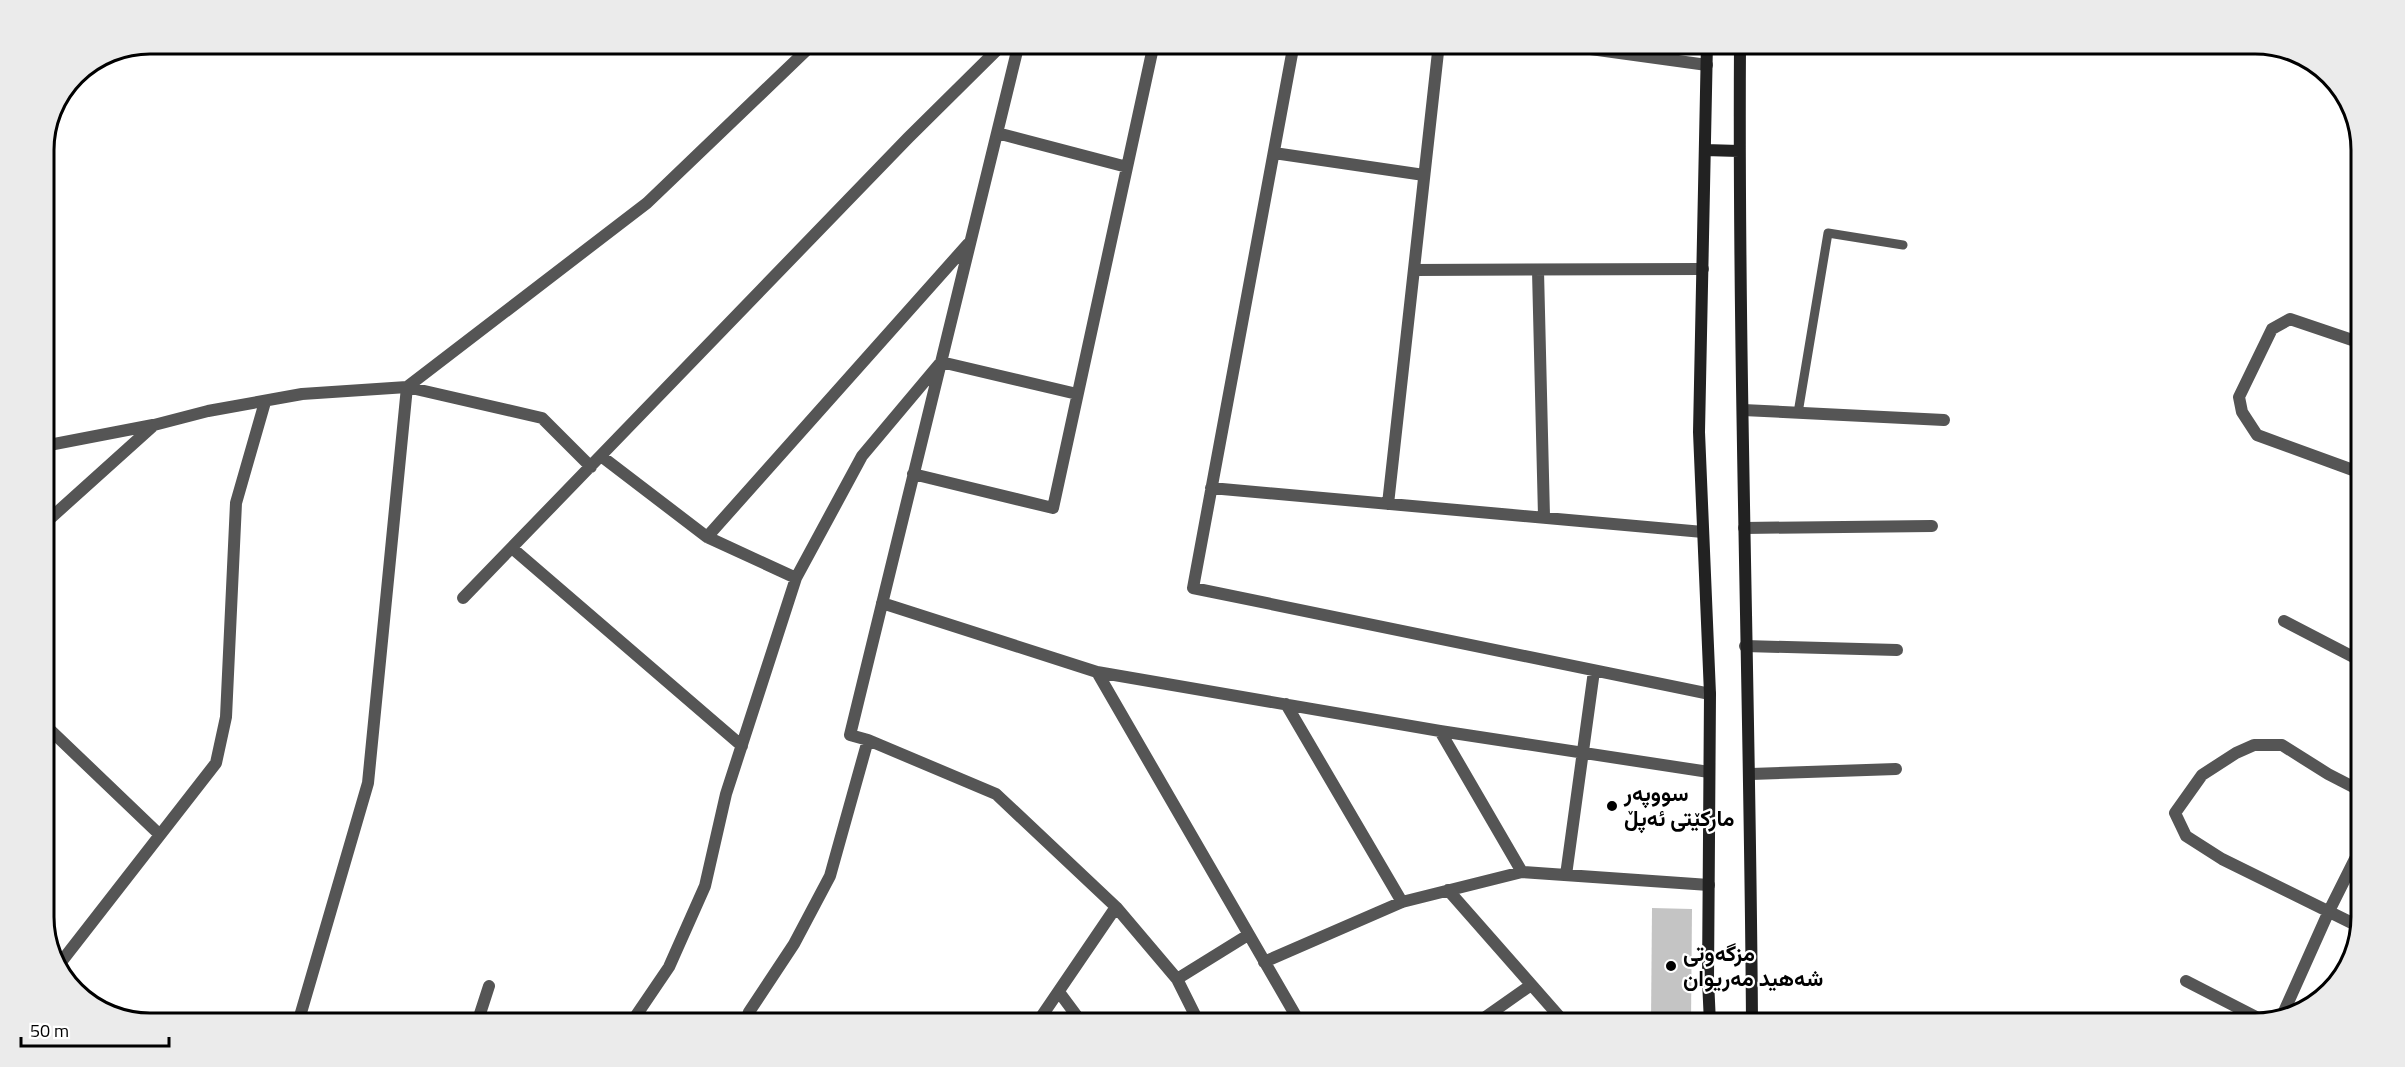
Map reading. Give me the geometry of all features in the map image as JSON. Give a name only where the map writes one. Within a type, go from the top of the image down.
[{"type":"main road","points":[[1707,54],[1699,432],[1710,694],[1710,1013]]},
{"type":"main road","points":[[1740,54],[1739,151],[1746,646],[1751,774],[1752,1013]]},
{"type":"main road","points":[[1705,150],[1739,151]]},
{"type":"street","points":[[301,1013],[368,783],[407,387],[647,203],[803,54]]},
{"type":"street","points":[[463,598],[908,138],[994,54]]},
{"type":"street","points":[[1017,54],[850,735],[868,740],[996,794],[1116,907],[1177,979],[1194,1013]]},
{"type":"street","points":[[913,474],[1053,508],[1152,54]]},
{"type":"street","points":[[1292,54],[1193,588],[1710,694]]},
{"type":"street","points":[[1388,504],[1439,54]]},
{"type":"street","points":[[1620,54],[1707,66]]},
{"type":"street","points":[[997,133],[1127,167]]},
{"type":"street","points":[[1274,153],[1424,175]]},
{"type":"street","points":[[707,537],[970,242]]},
{"type":"street","points":[[1414,270],[1703,269]]},
{"type":"street","points":[[1538,271],[1544,516]]},
{"type":"street","points":[[2351,340],[2290,319],[2272,329],[2239,397],[2241,412],[2257,435],[2351,469]]},
{"type":"street","points":[[941,362],[1077,394]]},
{"type":"street","points":[[638,1013],[669,967],[705,886],[726,794],[796,578],[862,456],[941,362]]},
{"type":"street","points":[[54,445],[154,425],[208,411],[302,394],[407,387],[542,418],[591,467]]},
{"type":"street","points":[[64,959],[216,763],[226,717],[236,503],[265,402]]},
{"type":"street","points":[[1743,410],[1944,420]]},
{"type":"street","points":[[54,515],[154,425]]},
{"type":"street","points":[[601,456],[707,537],[796,578]]},
{"type":"street","points":[[1211,488],[1703,532]]},
{"type":"street","points":[[1744,528],[1932,526]]},
{"type":"street","points":[[512,548],[742,746]]},
{"type":"street","points":[[882,603],[1097,672],[1440,731],[1709,772]]},
{"type":"street","points":[[2284,621],[2351,656]]},
{"type":"street","points":[[1746,646],[1897,650]]},
{"type":"street","points":[[1566,875],[1594,671]]},
{"type":"street","points":[[1097,672],[1294,1013]]},
{"type":"street","points":[[1286,704],[1402,902]]},
{"type":"street","points":[[1440,731],[1522,872]]},
{"type":"street","points":[[54,734],[160,835]]},
{"type":"street","points":[[749,1013],[794,944],[830,876],[868,740]]},
{"type":"street","points":[[2350,922],[2222,859],[2186,836],[2175,813],[2202,775],[2236,753],[2254,745],[2282,745],[2351,786]]},
{"type":"street","points":[[1751,774],[1896,769]]},
{"type":"street","points":[[2286,1008],[2351,867]]},
{"type":"street","points":[[1264,962],[1402,902],[1522,872],[1709,885]]},
{"type":"street","points":[[1448,890],[1556,1013]]},
{"type":"street","points":[[1044,1013],[1116,907]]},
{"type":"street","points":[[1177,979],[1248,935]]},
{"type":"street","points":[[2186,981],[2248,1013]]},
{"type":"street","points":[[1491,1013],[1531,984]]},
{"type":"street","points":[[480,1013],[489,986]]},
{"type":"street","points":[[1059,992],[1075,1013]]},
{"type":"lane","points":[[1798,413],[1828,233],[1903,245]]},
{"type":"building","name":"مزگەوتی شەھید مەریوان","points":[[1652,908],[1692,909],[1691,1013],[1651,1013]]},
{"type":"place","name":"سووپەر مارکێتی ئەپڵ","points":[[1612,806]]},
{"type":"place","name":"مزگەوتی شەھید مەریوان","points":[[1671,966]]}]
